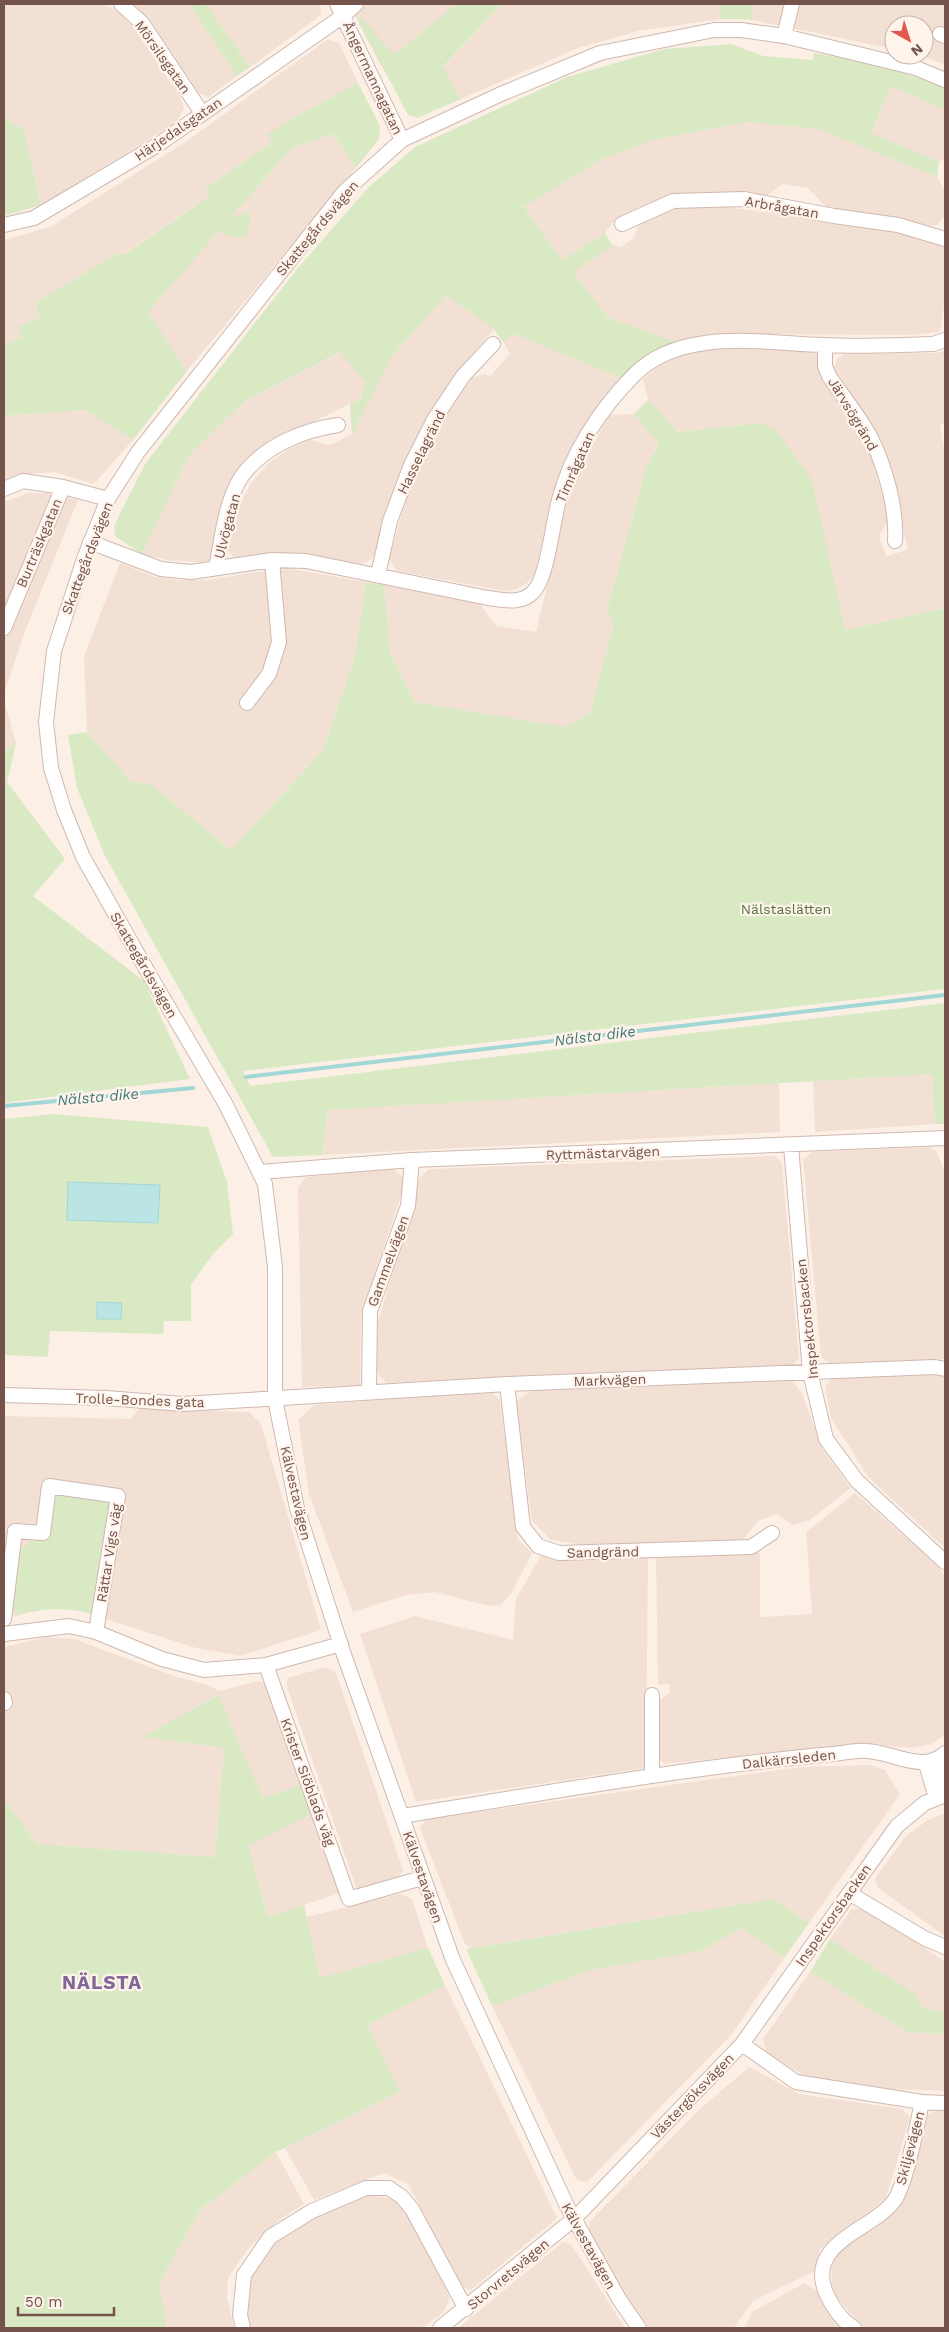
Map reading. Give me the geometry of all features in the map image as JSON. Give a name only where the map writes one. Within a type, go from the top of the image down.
[{"type":"street","name":"Mörsilsgatan","points":[[121,4],[142,24],[202,113]]},
{"type":"street","name":"Ångermannagatan","points":[[356,4],[340,10],[402,140]]},
{"type":"street","points":[[784,36],[792,4]]},
{"type":"street","name":"Härjedalsgatan","points":[[4,225],[34,218],[159,144],[340,10]]},
{"type":"street","name":"Skattegårdsvägen","points":[[276,1398],[275,1267],[268,1199],[260,1172],[225,1103],[83,857],[64,810],[51,768],[46,722],[54,651],[90,542],[108,499],[138,452],[180,397],[344,192],[402,140],[500,94],[600,53],[714,30],[741,30],[784,36],[916,68],[945,80]]},
{"type":"street","name":"Arbrågatan","points":[[622,224],[673,201],[744,199],[834,216],[898,224],[945,237]]},
{"type":"street","name":"Timrågatan","points":[[90,542],[161,569],[191,572],[272,560],[306,561],[488,598],[517,601],[529,596],[540,583],[559,499],[586,434],[634,374],[655,358],[675,349],[728,340],[824,345],[933,344],[945,340]]},
{"type":"street","name":"Hasselagränd","points":[[378,575],[390,521],[415,457],[435,418],[463,376],[493,344]]},
{"type":"street","name":"Järvsögränd","points":[[824,345],[829,376],[871,439],[882,465],[896,525],[895,541]]},
{"type":"street","name":"Ulvögatan","points":[[216,568],[230,506],[241,477],[254,463],[272,449],[313,428],[338,425]]},
{"type":"street","name":"Burträskgatan","points":[[4,489],[23,481],[63,487],[108,499]]},
{"type":"street","name":"Burträskgatan","points":[[4,628],[63,487]]},
{"type":"street","points":[[247,703],[269,674],[279,642],[272,560]]},
{"type":"street","name":"Ryttmästarvägen","points":[[260,1172],[412,1160],[944,1141]]},
{"type":"street","name":"Inspektorsbacken","points":[[791,1146],[810,1372],[826,1439],[857,1481],[945,1562]]},
{"type":"street","name":"Gammelvägen","points":[[369,1392],[370,1311],[408,1206],[412,1160]]},
{"type":"street","name":"Markvägen","points":[[276,1398],[507,1384],[935,1367],[945,1369]]},
{"type":"street","name":"Sandgränd","points":[[507,1384],[523,1527],[538,1546],[559,1553],[751,1548],[772,1533]]},
{"type":"street","name":"Trolle-Bondes gata","points":[[4,1395],[106,1398],[183,1404],[276,1398]]},
{"type":"street","name":"Kälvestavägen","points":[[276,1398],[297,1508],[340,1644],[402,1816],[422,1878],[453,1960],[567,2206],[619,2299],[639,2328]]},
{"type":"street","name":"Rättar Vigs väg","points":[[4,1619],[16,1531],[43,1533],[49,1486],[118,1496],[96,1632]]},
{"type":"street","points":[[4,1634],[69,1626],[96,1632],[162,1659],[204,1670],[266,1666],[340,1644]]},
{"type":"street","name":"Krister Siöblads väg","points":[[266,1666],[349,1899],[422,1878]]},
{"type":"street","points":[[652,1695],[652,1775]]},
{"type":"street","name":"Dalkärrsleden","points":[[402,1816],[652,1775],[777,1759],[867,1751],[936,1759],[942,1794]]},
{"type":"street","name":"Inspektorsbacken","points":[[742,2044],[897,1826],[942,1794]]},
{"type":"street","points":[[849,1893],[924,1938],[945,1947]]},
{"type":"street","name":"Västergöksvägen","points":[[575,2218],[742,2044],[796,2082],[922,2102],[945,2103]]},
{"type":"street","name":"Skiljevägen","points":[[854,2328],[831,2305],[824,2287],[824,2268],[830,2250],[844,2238],[885,2212],[896,2199],[922,2102]]},
{"type":"street","points":[[243,2328],[240,2315],[244,2275],[270,2237],[312,2211],[366,2188],[389,2188],[412,2209],[466,2309]]},
{"type":"street","name":"Storvretsvägen","points":[[440,2328],[466,2309],[575,2218]]},
{"type":"shaded area","points":[[7,4],[104,4],[118,12],[134,28],[181,98],[184,109],[177,122],[41,205],[23,128],[4,118],[4,6]]},
{"type":"shaded area","points":[[133,4],[189,4],[237,76],[209,97],[199,94],[149,19]]},
{"type":"shaded area","points":[[206,4],[320,4],[321,15],[250,67]]},
{"type":"shaded area","points":[[349,4],[456,4],[381,66]]},
{"type":"shaded area","points":[[502,4],[718,4],[721,19],[638,31],[578,48],[461,99],[443,68]]},
{"type":"shaded area","points":[[752,4],[945,4],[945,65],[934,60],[934,15],[884,15],[884,47],[752,20]]},
{"type":"shaded area","points":[[328,39],[339,43],[358,83],[291,119],[268,136],[272,142],[205,189],[210,196],[123,255],[120,252],[35,303],[40,317],[20,326],[22,337],[4,346],[4,240],[50,227],[187,141]]},
{"type":"shaded area","points":[[891,85],[945,110],[945,159],[939,162],[871,134]]},
{"type":"shaded area","points":[[748,122],[818,129],[937,177],[945,191],[945,216],[937,225],[930,226],[903,219],[827,208],[808,188],[783,184],[762,199],[717,193],[692,193],[670,197],[634,209],[612,223],[605,233],[562,260],[524,207],[600,160],[653,140]]},
{"type":"shaded area","points":[[333,134],[356,168],[187,371],[147,312],[292,148]]},
{"type":"shaded area","points":[[727,207],[904,232],[933,240],[945,247],[945,298],[940,332],[911,335],[734,334],[700,336],[676,342],[609,318],[573,272],[614,245],[621,247],[634,238],[640,222],[665,211],[679,208]]},
{"type":"shaded area","points":[[446,295],[494,329],[456,373],[429,413],[405,462],[375,557],[363,564],[278,552],[234,558],[228,550],[240,505],[250,484],[270,462],[291,448],[309,440],[330,445],[352,434],[391,358]]},
{"type":"shaded area","points":[[514,334],[621,378],[595,414],[552,503],[534,575],[527,583],[514,590],[505,591],[397,571],[389,559],[412,479],[425,451],[441,421],[472,378],[485,374],[490,376],[510,354],[503,342]]},
{"type":"shaded area","points":[[729,347],[810,349],[817,355],[823,380],[858,428],[870,451],[889,520],[879,536],[886,556],[908,550],[888,463],[880,439],[834,368],[837,359],[843,354],[937,353],[945,350],[945,422],[940,426],[945,455],[945,608],[845,630],[759,423],[678,432],[648,400],[643,379],[659,366],[680,356],[704,350]]},
{"type":"shaded area","points":[[341,352],[366,383],[360,399],[272,442],[254,455],[213,555],[208,561],[166,560],[142,554],[189,455],[245,401]]},
{"type":"shaded area","points":[[85,410],[133,440],[94,484],[54,472],[30,474],[4,480],[4,416]]},
{"type":"shaded area","points":[[634,414],[659,442],[646,468],[607,610],[614,624],[590,713],[566,728],[415,702],[390,652],[384,585],[480,604],[496,626],[536,632],[567,502],[583,462],[610,415]]},
{"type":"shaded area","points":[[29,493],[47,493],[78,500],[26,629],[4,693],[4,502]]},
{"type":"shaded area","points":[[120,563],[155,577],[182,580],[208,580],[255,572],[292,569],[366,582],[355,656],[323,750],[231,850],[151,784],[130,781],[87,732],[84,656]]},
{"type":"shaded area","points":[[4,700],[16,743],[4,751]]},
{"type":"shaded area","points":[[932,1074],[935,1124],[815,1132],[813,1081]]},
{"type":"shaded area","points":[[779,1083],[780,1132],[322,1155],[328,1110]]},
{"type":"shaded area","points":[[930,1147],[937,1152],[945,1174],[945,1359],[829,1363],[821,1357],[803,1160],[812,1152]]},
{"type":"shaded area","points":[[775,1156],[782,1163],[799,1358],[792,1365],[387,1383],[377,1373],[378,1322],[419,1179],[429,1169]]},
{"type":"shaded area","points":[[394,1169],[403,1178],[403,1190],[361,1315],[360,1386],[302,1387],[298,1188],[306,1177]]},
{"type":"shaded area","points":[[935,1372],[945,1375],[945,1548],[869,1478],[831,1418],[825,1387],[832,1378]]},
{"type":"shaded area","points":[[791,1380],[802,1393],[823,1450],[851,1488],[810,1520],[793,1525],[776,1514],[758,1521],[743,1540],[582,1545],[551,1540],[532,1521],[516,1401],[531,1391]]},
{"type":"shaded area","points":[[491,1392],[500,1400],[518,1539],[532,1553],[511,1594],[500,1605],[489,1606],[435,1592],[406,1595],[353,1612],[309,1494],[298,1420],[314,1405]]},
{"type":"shaded area","points":[[139,1408],[249,1412],[261,1424],[321,1630],[240,1656],[196,1648],[71,1608],[44,1609],[4,1619],[4,1416],[131,1419]]},
{"type":"shaded area","points":[[855,1493],[938,1566],[945,1576],[945,1735],[932,1744],[912,1748],[861,1744],[664,1764],[660,1760],[659,1701],[670,1692],[669,1684],[658,1685],[656,1556],[760,1553],[760,1617],[812,1614],[806,1532]]},
{"type":"shaded area","points":[[541,1555],[566,1560],[648,1558],[646,1768],[416,1802],[360,1634],[415,1616],[513,1640],[516,1599]]},
{"type":"shaded area","points":[[47,1637],[74,1639],[177,1677],[208,1685],[219,1691],[259,1681],[270,1684],[340,1893],[268,1917],[248,1846],[312,1814],[263,1798],[217,1695],[144,1737],[224,1748],[215,1857],[37,1844],[4,1798],[4,1647]]},
{"type":"shaded area","points":[[326,1667],[336,1673],[403,1870],[399,1877],[357,1890],[287,1687],[287,1678]]},
{"type":"shaded area","points":[[869,1765],[885,1770],[900,1794],[809,1923],[773,1899],[471,1948],[465,1944],[420,1828],[426,1819],[800,1767]]},
{"type":"shaded area","points":[[945,1813],[945,1936],[878,1888],[875,1878],[907,1835],[928,1820]]},
{"type":"shaded area","points":[[400,1894],[412,1899],[428,1948],[320,1979],[307,1917]]},
{"type":"shaded area","points":[[867,1908],[945,1962],[945,2013],[921,2007],[915,1994],[830,1939],[852,1909]]},
{"type":"shaded area","points":[[742,1928],[784,1958],[732,2034],[586,2183],[576,2179],[492,2006],[591,1970],[701,1951]]},
{"type":"shaded area","points":[[810,1972],[908,2032],[945,2034],[945,2091],[889,2089],[807,2077],[767,2053],[763,2039]]},
{"type":"shaded area","points":[[445,1985],[557,2218],[471,2290],[462,2287],[408,2184],[384,2173],[314,2200],[285,2148],[400,2092],[368,2025]]},
{"type":"shaded area","points":[[749,2067],[799,2094],[902,2109],[910,2117],[886,2198],[820,2249],[817,2270],[753,2301],[734,2328],[646,2328],[624,2298],[588,2233],[590,2221],[700,2109]]},
{"type":"shaded area","points":[[933,2111],[945,2111],[945,2328],[864,2328],[833,2293],[831,2262],[842,2248],[896,2211],[908,2185],[924,2117]]},
{"type":"shaded area","points":[[276,2152],[304,2204],[279,2220],[248,2249],[228,2278],[227,2297],[234,2328],[167,2328],[159,2283],[201,2209]]},
{"type":"shaded area","points":[[369,2195],[393,2199],[408,2214],[450,2298],[443,2313],[422,2328],[248,2328],[245,2295],[250,2278],[267,2250],[282,2235],[303,2220]]},
{"type":"shaded area","points":[[563,2242],[571,2244],[625,2328],[458,2328]]},
{"type":"shaded area","points":[[804,2283],[816,2290],[841,2328],[745,2328],[752,2312]]},
{"type":"green space","points":[[189,4],[206,4],[250,67],[237,76]]},
{"type":"green space","points":[[456,4],[502,4],[443,67],[461,99],[417,118],[408,115],[359,23],[360,16],[394,55]]},
{"type":"green space","points":[[718,4],[752,4],[752,20],[721,19]]},
{"type":"green space","points":[[732,44],[763,56],[812,60],[814,53],[848,59],[897,71],[945,88],[945,110],[891,86],[871,133],[939,162],[937,177],[818,129],[748,122],[653,140],[600,160],[524,207],[562,260],[605,233],[613,246],[573,272],[609,318],[676,342],[645,358],[621,378],[514,334],[503,342],[494,329],[446,295],[391,358],[352,434],[350,404],[360,399],[366,383],[340,352],[245,401],[189,455],[142,554],[115,536],[114,526],[145,464],[297,269],[368,188],[415,147],[567,77],[664,49]]},
{"type":"green space","points":[[358,83],[380,126],[379,139],[356,168],[333,134],[292,148],[231,217],[251,212],[246,238],[230,236],[219,231],[148,312],[187,371],[133,440],[85,410],[4,416],[4,346],[21,337],[19,326],[40,317],[35,303],[120,252],[124,255],[210,196],[205,189],[272,142],[267,135],[291,119]]},
{"type":"green space","points":[[4,118],[23,128],[41,205],[4,216]]},
{"type":"green space","name":"Nälstaslätten","points":[[648,400],[678,432],[760,423],[776,430],[812,480],[845,630],[945,608],[945,989],[243,1071],[250,1086],[945,1003],[945,1124],[935,1124],[932,1074],[328,1110],[322,1155],[273,1157],[105,856],[77,788],[68,735],[87,732],[130,781],[151,784],[231,850],[323,750],[355,656],[366,582],[384,585],[390,652],[415,702],[566,727],[590,713],[614,624],[607,610],[646,468],[659,443],[634,414]]},
{"type":"green space","points":[[16,743],[7,782],[65,859],[33,896],[144,981],[190,1079],[4,1103],[4,751]]},
{"type":"green space","points":[[53,1114],[208,1127],[227,1182],[233,1234],[214,1253],[191,1284],[191,1321],[164,1321],[163,1334],[50,1331],[48,1357],[4,1355],[4,1119]]},
{"type":"green space","points":[[57,1492],[113,1499],[96,1615],[56,1609],[16,1615],[11,1593],[19,1550],[33,1540],[49,1536]]},
{"type":"green space","points":[[218,1695],[263,1798],[302,1785],[312,1814],[248,1846],[268,1917],[304,1905],[320,1978],[428,1948],[445,1985],[368,2025],[400,2092],[276,2152],[201,2209],[159,2283],[167,2328],[4,2328],[4,1798],[37,1844],[215,1857],[224,1748],[143,1737]]},
{"type":"green space","points":[[773,1899],[809,1923],[784,1958],[742,1928],[701,1951],[591,1970],[492,2006],[466,1949]]},
{"type":"green space","points":[[830,1939],[915,1994],[921,2007],[945,2013],[945,2034],[908,2032],[810,1972]]},
{"type":"water","points":[[68,1182],[160,1185],[158,1223],[67,1220]]},
{"type":"water","points":[[97,1302],[122,1303],[121,1319],[97,1319]]},
{"type":"waterway","name":"Nälsta dike","points":[[246,1077],[945,995]]},
{"type":"waterway","name":"Nälsta dike","points":[[4,1106],[193,1088]]},
{"type":"district","name":"NÄLSTA","points":[[102,1982]]}]
